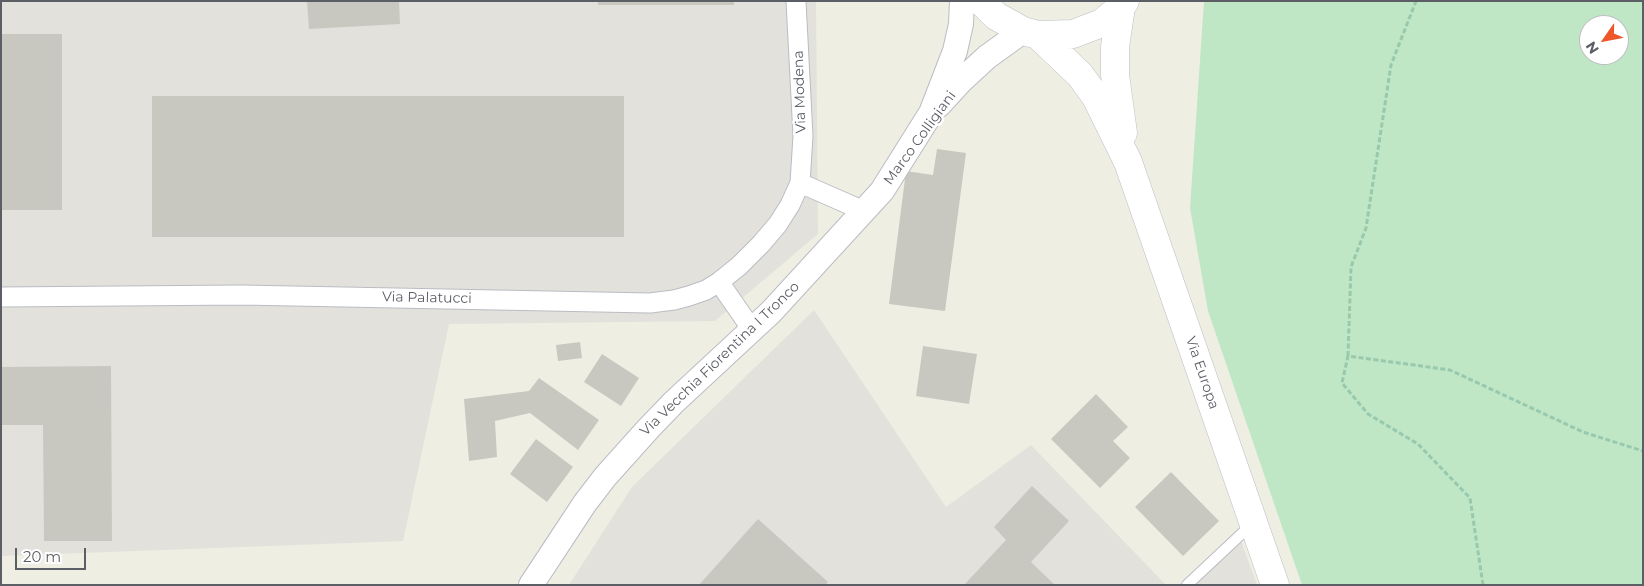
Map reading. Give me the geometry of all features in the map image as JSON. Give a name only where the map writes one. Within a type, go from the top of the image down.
[{"type":"main road","name":"Via Europa","points":[[981,1],[996,16],[1031,33],[1080,75],[1096,97],[1128,162],[1275,585]]},
{"type":"main road","name":"Via Europa","points":[[1031,33],[1073,34],[1102,22],[1123,4]]},
{"type":"main road","name":"Via Europa","points":[[1123,4],[1115,47],[1115,75],[1128,162]]},
{"type":"street","name":"Via Modena","points":[[796,1],[802,136],[800,183]]},
{"type":"street","name":"Via Vecchia Fiorentina I Tronco","points":[[531,585],[571,523],[605,477],[674,402],[753,331],[882,191],[931,113],[955,51],[962,1]]},
{"type":"street","name":"Via Vecchia Fiorentina I Tronco","points":[[931,113],[987,57],[1031,33]]},
{"type":"street","points":[[800,183],[864,210]]},
{"type":"street","name":"Via Palatucci","points":[[1,297],[242,295],[650,303],[674,300],[706,290],[739,266],[778,224],[790,205],[800,183]]},
{"type":"street","points":[[719,282],[753,331]]},
{"type":"lane","points":[[1188,585],[1254,522]]},
{"type":"path","points":[[1416,1],[1391,66],[1366,228],[1350,267],[1348,356],[1342,383],[1368,414],[1418,444],[1470,498],[1483,585]]},
{"type":"path","points":[[1348,356],[1450,370],[1583,432],[1643,451]]},
{"type":"shaded area","points":[[1,1],[816,1],[818,234],[715,321],[449,324],[403,541],[1,556]]},
{"type":"shaded area","points":[[814,310],[946,507],[1031,445],[1166,585],[569,585],[632,487]]},
{"type":"shaded area","points":[[1237,530],[1257,585],[1180,585]]},
{"type":"green space","points":[[1204,1],[1643,1],[1643,585],[1302,585],[1208,311],[1190,208]]},
{"type":"building","points":[[307,1],[399,1],[400,24],[309,29]]},
{"type":"building","points":[[598,1],[734,1],[734,5],[598,5]]},
{"type":"building","points":[[1,34],[62,34],[62,210],[1,210]]},
{"type":"building","points":[[152,96],[624,96],[624,237],[152,237]]},
{"type":"building","points":[[937,149],[966,153],[945,311],[889,304],[906,171],[933,175]]},
{"type":"building","points":[[580,342],[582,358],[558,361],[556,345]]},
{"type":"building","points":[[923,346],[977,354],[969,404],[916,396]]},
{"type":"building","points":[[602,354],[639,378],[621,406],[584,382]]},
{"type":"building","points":[[111,366],[112,541],[44,541],[43,425],[1,425],[1,367]]},
{"type":"building","points":[[539,378],[599,420],[578,450],[530,413],[495,421],[497,457],[469,461],[464,399],[529,391]]},
{"type":"building","points":[[1096,394],[1128,427],[1113,441],[1130,458],[1100,488],[1051,439]]},
{"type":"building","points":[[536,439],[573,467],[547,502],[510,474]]},
{"type":"building","points":[[1171,472],[1219,521],[1183,556],[1135,507]]},
{"type":"building","points":[[1032,486],[1069,521],[1031,562],[1055,585],[964,585],[1006,540],[994,527]]},
{"type":"building","points":[[758,519],[828,582],[825,585],[699,585]]}]
